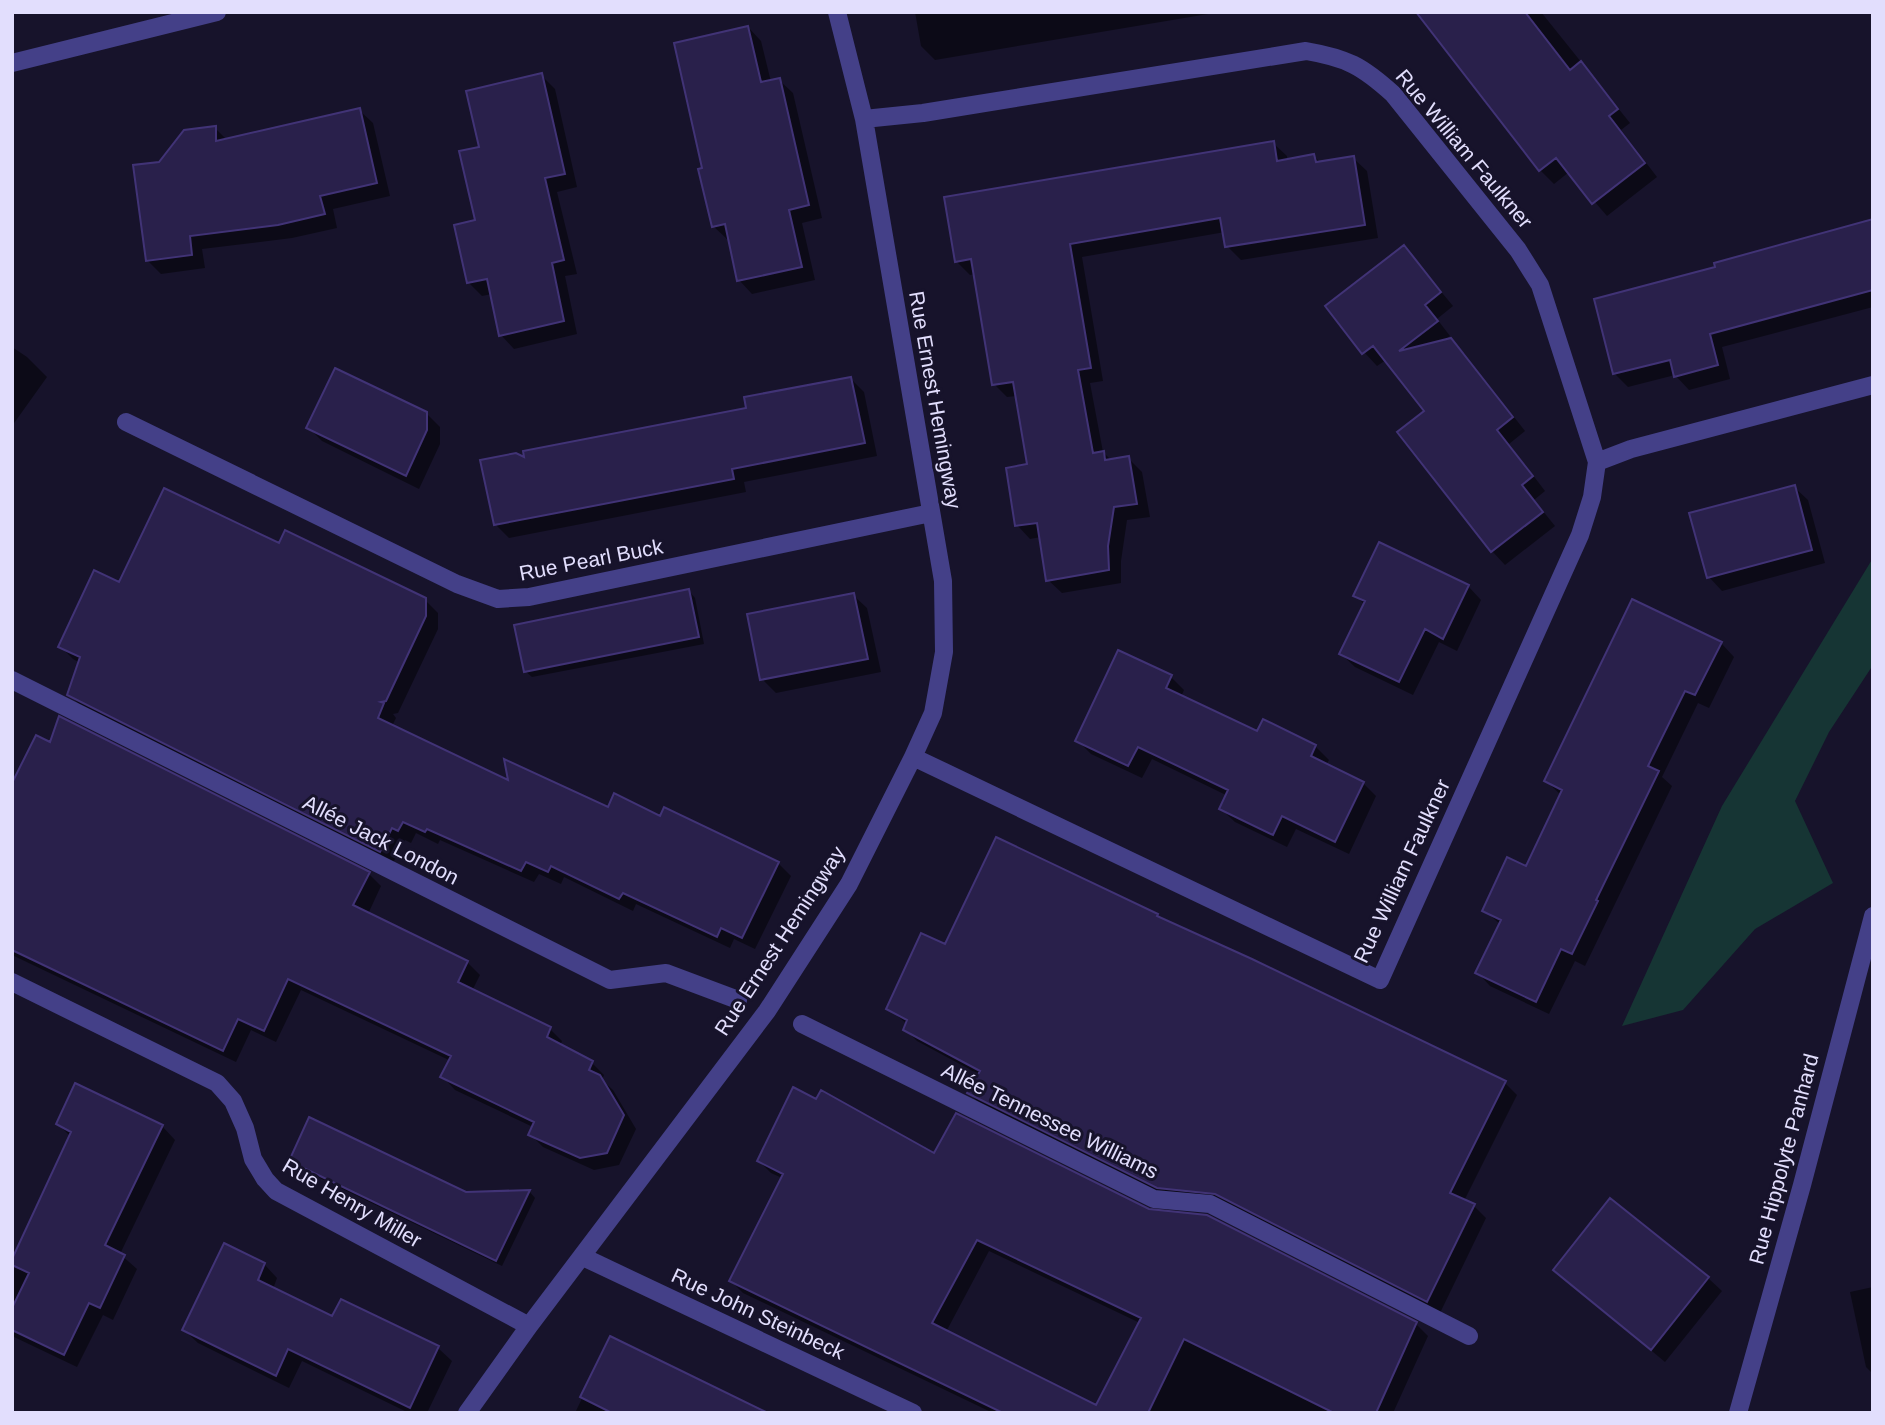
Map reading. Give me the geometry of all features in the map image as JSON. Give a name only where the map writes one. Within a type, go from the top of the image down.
[{"type":"street","points":[[12,63],[217,12]]},
{"type":"street","name":"Rue Ernest Hemingway","points":[[467,1413],[529,1326],[767,1011],[849,884],[933,713],[944,652],[943,581],[864,119],[837,12]]},
{"type":"street","name":"Rue William Faulkner","points":[[864,119],[937,111],[1306,51],[1345,59],[1370,73],[1393,94],[1518,250],[1540,285],[1597,462],[1592,497],[1580,535],[1380,980],[913,757]]},
{"type":"street","points":[[1597,462],[1631,449],[1873,385]]},
{"type":"street","name":"Rue Pearl Buck","points":[[126,422],[457,584],[498,599],[529,597],[931,513]]},
{"type":"street","name":"Allée Jack London","points":[[12,680],[610,980],[666,973],[738,1000]]},
{"type":"street","name":"Rue Hippolyte Panhard","points":[[1738,1413],[1873,916]]},
{"type":"street","name":"Rue Henry Miller","points":[[12,982],[217,1083],[233,1101],[245,1128],[253,1159],[265,1180],[276,1191],[529,1326]]},
{"type":"street","name":"Allée Tennessee Williams","points":[[802,1024],[1154,1199],[1210,1204],[1469,1336]]},
{"type":"street","name":"Rue John Steinbeck","points":[[583,1257],[913,1413]]},
{"type":"green space","points":[[1873,558],[1873,665],[1829,732],[1795,801],[1833,883],[1755,929],[1683,1010],[1622,1026],[1722,806]]},
{"type":"building","points":[[1416,12],[1525,12],[1570,70],[1581,61],[1618,109],[1609,116],[1645,163],[1592,204],[1556,158],[1539,171]]},
{"type":"building","points":[[748,26],[761,82],[780,78],[809,205],[789,210],[802,267],[737,281],[725,224],[712,227],[698,169],[702,168],[674,43]]},
{"type":"building","points":[[542,73],[565,174],[545,178],[564,260],[552,263],[564,321],[499,336],[487,279],[467,283],[454,225],[475,220],[459,151],[479,147],[466,91]]},
{"type":"building","points":[[360,108],[377,183],[320,196],[325,214],[278,225],[190,236],[192,255],[146,261],[133,165],[159,162],[184,130],[216,126],[216,141]]},
{"type":"building","points":[[1274,141],[1277,161],[1314,154],[1316,162],[1354,156],[1365,225],[1225,247],[1220,218],[1070,244],[1091,368],[1078,370],[1093,453],[1104,451],[1105,460],[1129,456],[1137,504],[1114,507],[1108,546],[1109,570],[1046,581],[1037,523],[1015,526],[1006,468],[1027,464],[1013,382],[992,385],[971,259],[955,262],[944,197]]},
{"type":"building","points":[[1873,219],[1873,290],[1710,334],[1718,365],[1674,377],[1670,360],[1613,374],[1594,299],[1715,267],[1714,263]]},
{"type":"building","points":[[1404,245],[1441,292],[1425,305],[1438,321],[1399,351],[1451,338],[1513,417],[1497,430],[1533,476],[1522,485],[1543,512],[1491,552],[1397,432],[1424,411],[1373,346],[1362,354],[1325,306]]},
{"type":"building","points":[[335,368],[427,412],[427,430],[406,476],[306,428]]},
{"type":"building","points":[[851,377],[865,443],[732,469],[734,479],[494,525],[480,460],[516,453],[524,457],[523,451],[746,408],[744,397]]},
{"type":"building","points":[[1795,485],[1812,550],[1707,578],[1689,513]]},
{"type":"building","points":[[164,488],[279,543],[285,530],[426,598],[426,616],[386,701],[381,702],[384,703],[378,718],[508,780],[504,759],[608,807],[614,793],[660,816],[664,807],[779,862],[742,938],[721,928],[717,937],[623,893],[619,899],[551,866],[548,872],[526,862],[521,871],[427,829],[425,832],[403,822],[398,831],[392,828],[380,852],[67,695],[80,657],[58,647],[94,570],[119,582]]},
{"type":"building","points":[[1379,542],[1469,585],[1443,639],[1425,629],[1399,682],[1339,654],[1365,601],[1353,596]]},
{"type":"building","points":[[689,589],[699,637],[524,672],[514,625]]},
{"type":"building","points":[[854,593],[868,659],[760,680],[747,614]]},
{"type":"building","points":[[1632,599],[1722,642],[1695,695],[1685,691],[1648,766],[1659,771],[1596,900],[1598,901],[1572,954],[1561,949],[1536,1002],[1475,973],[1501,920],[1482,911],[1507,857],[1526,866],[1562,790],[1544,781]]},
{"type":"building","points":[[1118,650],[1172,675],[1166,688],[1257,731],[1263,719],[1316,745],[1311,756],[1364,782],[1335,842],[1282,816],[1273,835],[1219,809],[1228,790],[1138,747],[1128,766],[1075,741]]},
{"type":"building","points":[[59,716],[370,872],[353,905],[468,961],[458,982],[551,1027],[547,1037],[593,1061],[589,1070],[600,1075],[624,1115],[607,1153],[580,1158],[528,1135],[534,1122],[440,1077],[451,1056],[288,979],[264,1031],[238,1019],[223,1051],[12,950],[12,783],[36,735],[50,742]]},
{"type":"building","points":[[996,837],[1506,1081],[1450,1193],[1475,1204],[1427,1302],[1215,1194],[1157,1188],[967,1093],[980,1071],[903,1030],[907,1020],[886,1009],[921,933],[945,944]]},
{"type":"building","points":[[75,1083],[163,1125],[105,1245],[125,1255],[100,1308],[89,1303],[64,1355],[12,1330],[12,1308],[29,1273],[12,1265],[12,1259],[71,1132],[56,1124]]},
{"type":"building","points":[[793,1087],[816,1099],[821,1090],[934,1153],[956,1113],[1149,1209],[1207,1215],[1417,1322],[1376,1413],[1334,1413],[1184,1339],[1148,1413],[1003,1413],[729,1281],[783,1174],[757,1161]],"holes":[[[977,1240],[1141,1318],[1096,1405],[932,1323]]]},
{"type":"building","points":[[309,1117],[466,1192],[530,1190],[496,1261],[289,1161]]},
{"type":"building","points":[[1610,1198],[1709,1277],[1651,1350],[1553,1270]]},
{"type":"building","points":[[224,1243],[265,1263],[258,1280],[332,1316],[341,1299],[439,1346],[410,1408],[288,1349],[276,1376],[182,1330]]},
{"type":"building","points":[[610,1336],[768,1413],[612,1413],[580,1397]]}]
